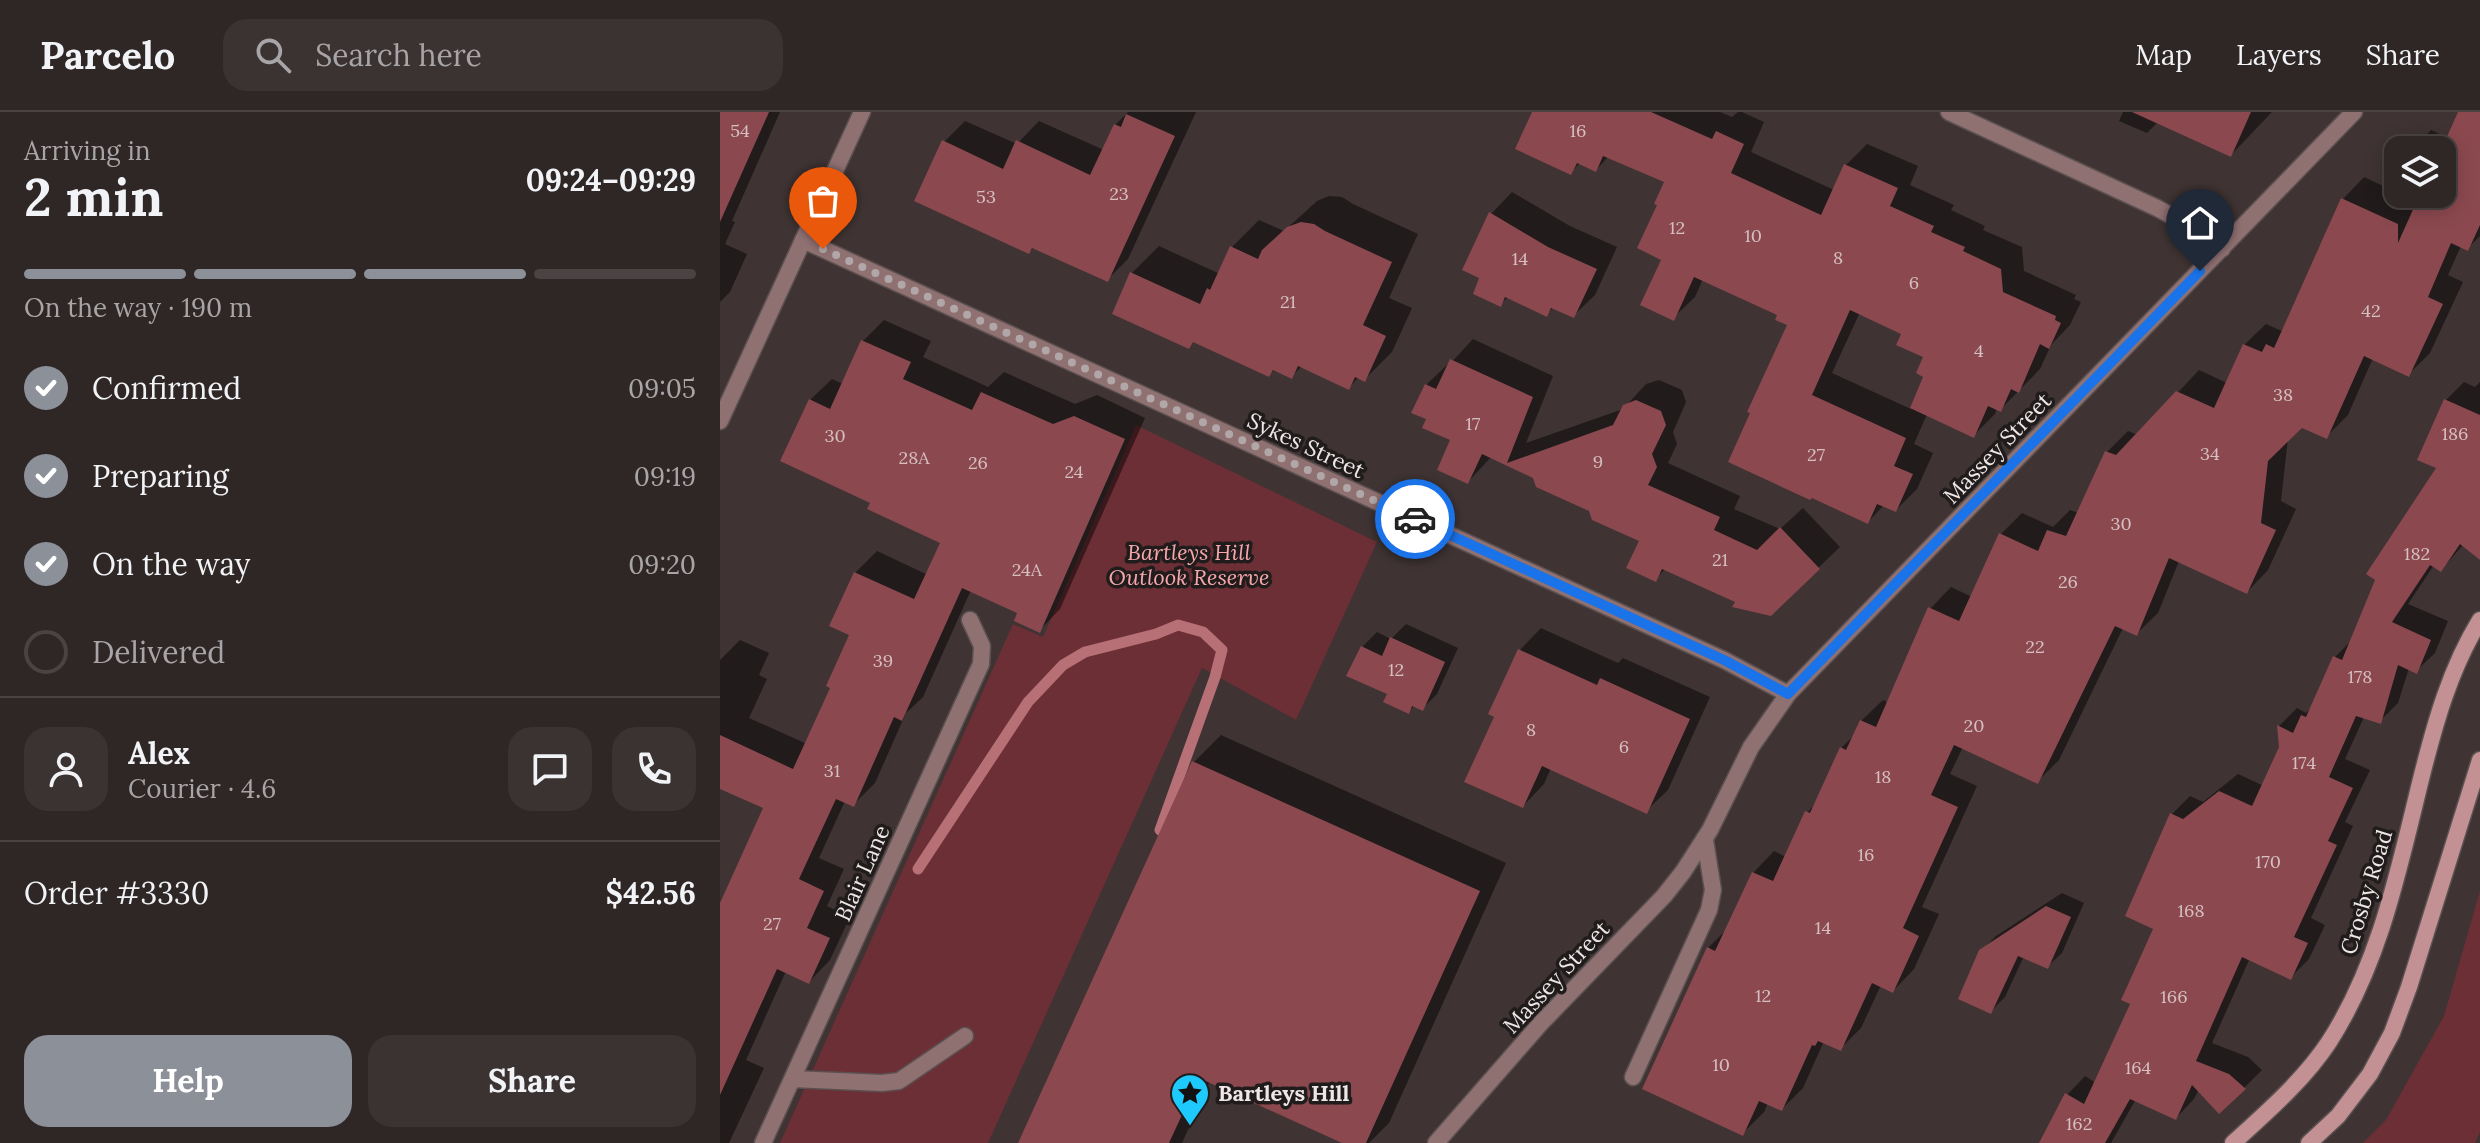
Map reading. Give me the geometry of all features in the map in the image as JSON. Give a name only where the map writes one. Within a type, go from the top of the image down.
[{"type":"street","points":[[720,421],[862,112]]},
{"type":"street","points":[[1949,112],[2157,208],[2222,249]]},
{"type":"street","name":"Massey Street","points":[[1436,1143],[1541,1023],[1664,896],[1683,872],[1705,840],[1751,747],[1788,694],[2354,112]]},
{"type":"street","name":"Sykes Street","points":[[803,240],[1724,660],[1788,694]]},
{"type":"street","name":"Blair Lane","points":[[763,1143],[981,664],[982,646],[970,620]]},
{"type":"street","name":"Crosby Road","points":[[2233,1143],[2300,1078],[2329,1042],[2356,993],[2392,894],[2438,712],[2455,666],[2480,620]]},
{"type":"street","points":[[2309,1143],[2338,1116],[2370,1074],[2392,1033],[2480,760]]},
{"type":"street","points":[[1633,1077],[1709,910],[1713,890],[1705,840]]},
{"type":"street","points":[[793,1079],[899,1081],[965,1036]]},
{"type":"green space","name":"Bartleys Hill Outlook Reserve","points":[[1136,425],[1377,542],[1296,720],[1202,668],[988,1143],[780,1143],[1013,624],[1043,637]]},
{"type":"green space","points":[[2480,891],[2480,1132],[2475,1143],[2363,1143],[2386,1120],[2444,1016]]},
{"type":"building","points":[[720,112],[769,112],[720,222]]},
{"type":"building","points":[[1532,112],[1651,112],[1712,139],[1716,131],[1744,144],[1731,173],[1821,215],[1844,164],[1898,188],[1890,206],[1934,226],[1931,232],[1965,247],[1963,251],[2001,269],[2003,292],[2056,316],[2055,320],[2061,323],[2049,349],[2040,344],[2019,393],[2011,389],[2001,412],[1988,406],[1974,438],[1910,408],[1923,377],[1916,373],[1923,357],[1896,345],[1901,334],[1850,310],[1812,395],[1906,438],[1894,466],[1913,474],[1896,512],[1877,504],[1868,524],[1728,462],[1787,325],[1775,320],[1777,315],[1694,277],[1674,321],[1640,305],[1661,260],[1637,248],[1664,182],[1603,156],[1596,172],[1577,163],[1571,175],[1515,149]]},
{"type":"building","points":[[2132,112],[2251,112],[2231,157]]},
{"type":"building","points":[[2458,112],[2480,112],[2480,225],[2468,251],[2451,243],[2428,297],[2443,304],[2409,377],[2364,356],[2327,439],[2302,428],[2268,461],[2261,523],[2276,530],[2247,594],[2169,558],[2137,636],[2115,626],[2038,784],[1954,745],[1931,795],[1958,807],[1903,928],[1919,936],[1893,993],[1872,983],[1841,1051],[1818,1041],[1815,1046],[1812,1045],[1782,1111],[1759,1101],[1743,1136],[1642,1089],[1707,947],[1715,951],[1752,872],[1773,881],[1805,811],[1810,813],[1840,747],[1846,750],[1860,720],[1876,727],[1928,607],[1959,621],[1999,533],[2038,551],[2047,530],[2066,536],[2105,451],[2116,455],[2176,391],[2214,408],[2243,344],[2262,352],[2266,344],[2274,348],[2341,198],[2398,224],[2398,243],[2414,208],[2456,208],[2456,136],[2447,136]]},
{"type":"building","points":[[1126,114],[1175,136],[1108,282],[1032,248],[1029,254],[914,201],[942,140],[1003,169],[1016,140],[1090,175],[1114,124],[1121,127]]},
{"type":"building","points":[[1489,212],[1548,247],[1597,269],[1574,318],[1551,308],[1547,317],[1505,297],[1501,307],[1473,294],[1479,278],[1462,270]]},
{"type":"building","points":[[1301,222],[1314,224],[1392,262],[1363,325],[1386,336],[1365,382],[1355,377],[1349,390],[1298,366],[1292,379],[1273,370],[1269,377],[1193,342],[1189,349],[1112,314],[1130,272],[1200,304],[1207,288],[1210,290],[1230,246],[1258,259],[1262,250],[1287,227]]},
{"type":"building","points":[[861,340],[911,362],[903,379],[972,410],[981,392],[1053,424],[1074,416],[1125,439],[1040,633],[1014,621],[1017,613],[962,588],[902,721],[894,717],[854,807],[836,799],[799,879],[824,891],[807,928],[830,938],[809,984],[777,969],[720,1095],[720,903],[763,808],[720,789],[720,735],[793,769],[830,688],[826,686],[849,635],[829,626],[854,572],[914,599],[940,543],[867,509],[870,503],[780,461],[809,399],[830,409]]},
{"type":"building","points":[[1450,359],[1533,397],[1507,463],[1613,425],[1623,405],[1636,400],[1661,411],[1666,425],[1652,454],[1657,467],[1648,485],[1720,517],[1714,530],[1757,550],[1780,527],[1820,569],[1771,616],[1732,607],[1735,602],[1662,569],[1656,582],[1626,568],[1639,541],[1592,520],[1589,511],[1536,487],[1533,478],[1482,454],[1468,484],[1437,470],[1450,440],[1422,428],[1426,419],[1411,413],[1425,384],[1436,389]]},
{"type":"building","points":[[2444,399],[2480,415],[2480,560],[2460,544],[2441,572],[2430,565],[2392,622],[2431,640],[2417,674],[2398,665],[2381,724],[2356,716],[2329,777],[2353,788],[2328,841],[2337,845],[2294,937],[2308,943],[2291,980],[2242,957],[2196,1061],[2229,1074],[2246,1089],[2219,1114],[2192,1085],[2176,1120],[2130,1099],[2105,1143],[2039,1143],[2065,1093],[2084,1104],[2130,1004],[2121,1000],[2153,929],[2125,916],[2170,813],[2183,819],[2219,791],[2252,806],[2279,747],[2277,725],[2293,733],[2301,715],[2306,717],[2333,656],[2342,660],[2375,580],[2366,574],[2436,468],[2417,460]]},
{"type":"building","points":[[1390,637],[1445,662],[1423,711],[1412,706],[1409,714],[1383,702],[1387,694],[1346,676],[1361,646],[1382,656]]},
{"type":"building","points":[[1518,649],[1597,685],[1600,678],[1690,719],[1647,814],[1542,766],[1523,808],[1464,782],[1494,717],[1488,714]]},
{"type":"building","points":[[1192,761],[1480,891],[1366,1143],[1342,1143],[1199,1078],[1169,1143],[1018,1143]]},
{"type":"building","points":[[2046,906],[2071,917],[2048,969],[2018,956],[1991,1014],[1958,999],[1979,950]]},
{"type":"waterway","points":[[918,869],[1028,702],[1063,665],[1085,652],[1156,634],[1178,625],[1203,632],[1222,650],[1160,830]]},
{"type":"way so far","points":[[823,249],[1415,519]]},
{"type":"place","name":"Bartleys Hill","points":[[1190,1127]]},
{"type":"route","points":[[1415,519],[1724,660],[1788,694],[2200,271]]}]
